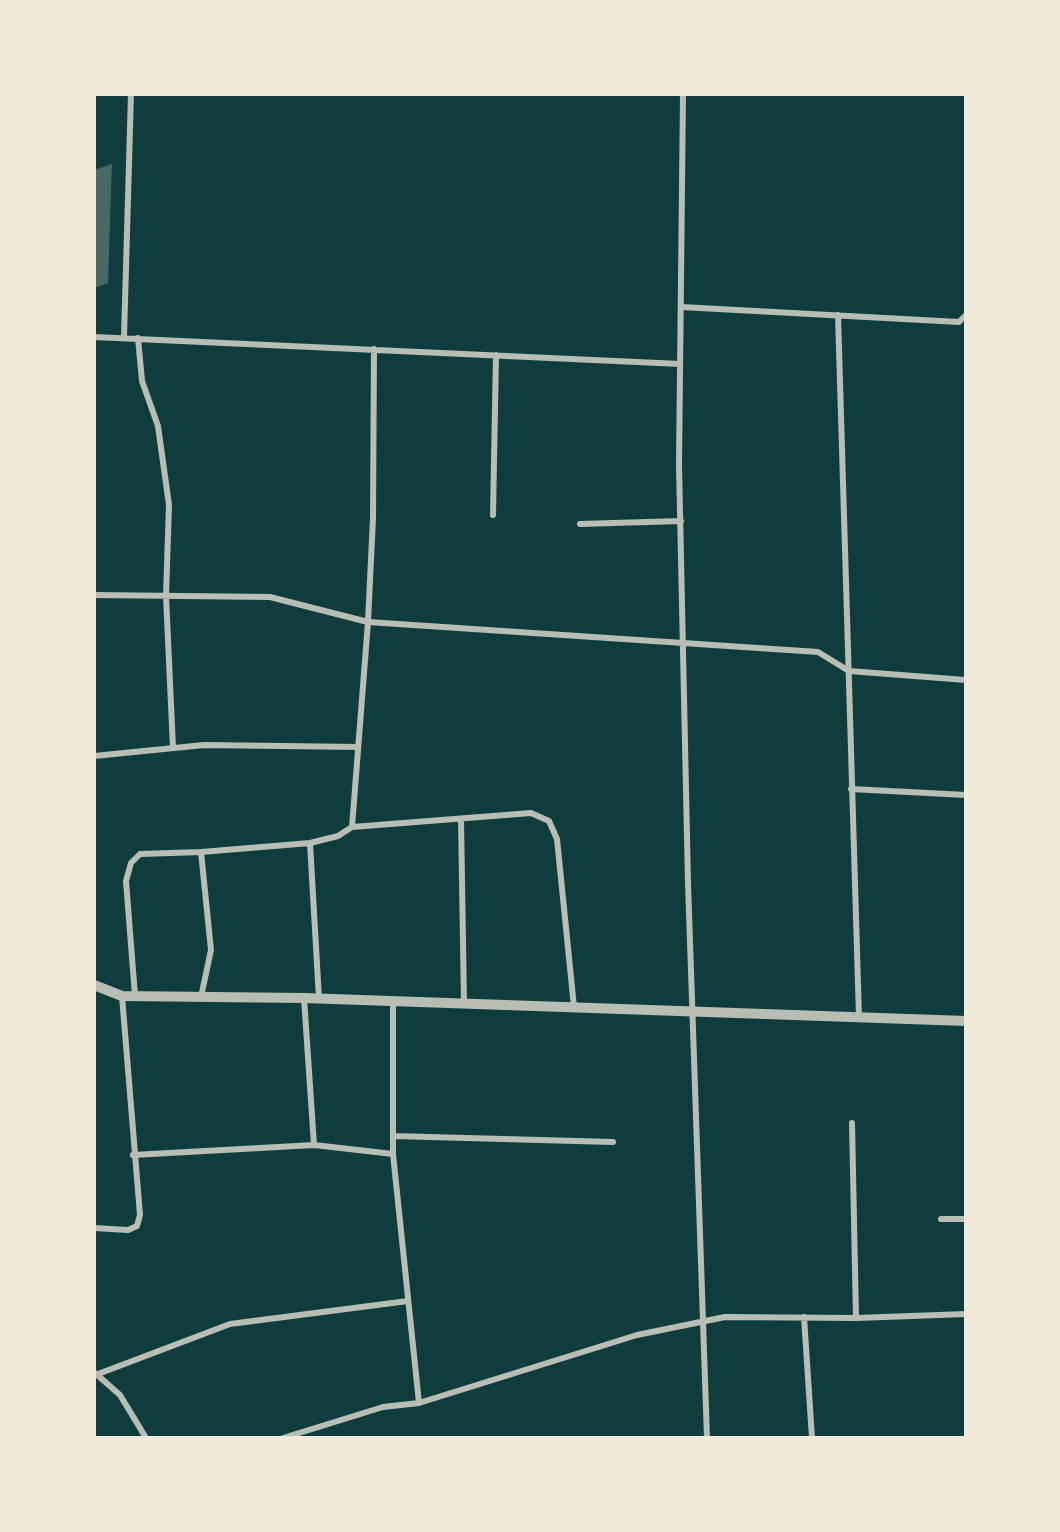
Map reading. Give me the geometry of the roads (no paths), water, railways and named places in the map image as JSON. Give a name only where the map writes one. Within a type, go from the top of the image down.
[{"type":"street","points":[[124,337],[131,94]]},
{"type":"street","points":[[683,94],[681,521],[688,884],[707,1437]]},
{"type":"street","points":[[681,307],[959,322],[966,315]]},
{"type":"street","points":[[838,315],[859,1017]]},
{"type":"street","points":[[94,337],[680,364]]},
{"type":"street","points":[[138,338],[142,381],[158,426],[169,505],[166,596],[171,669],[172,748]]},
{"type":"street","points":[[352,827],[368,622],[373,518],[374,349]]},
{"type":"street","points":[[493,515],[496,355]]},
{"type":"street","points":[[580,524],[681,521]]},
{"type":"street","points":[[94,596],[270,597],[368,622],[684,641],[818,652],[849,671],[966,680]]},
{"type":"street","points":[[94,756],[204,745],[358,747]]},
{"type":"street","points":[[851,789],[966,795]]},
{"type":"street","points":[[135,996],[126,881],[131,863],[140,854],[201,852],[310,843],[338,837],[352,827],[531,813],[549,821],[557,839],[574,1007]]},
{"type":"street","points":[[461,819],[464,1004]]},
{"type":"street","points":[[310,843],[319,999]]},
{"type":"street","points":[[201,852],[211,950],[201,997]]},
{"type":"street","points":[[94,985],[122,996],[304,998],[966,1021]]},
{"type":"street","points":[[94,1228],[128,1230],[137,1226],[140,1215],[133,1155],[122,996]]},
{"type":"street","points":[[304,998],[314,1145]]},
{"type":"street","points":[[393,1001],[393,1154],[419,1403]]},
{"type":"street","points":[[852,1123],[856,1318]]},
{"type":"street","points":[[393,1136],[613,1142]]},
{"type":"street","points":[[133,1155],[314,1145],[393,1154]]},
{"type":"street","points":[[941,1219],[966,1219]]},
{"type":"street","points":[[146,1437],[120,1395],[96,1373],[230,1324],[408,1301]]},
{"type":"street","points":[[283,1437],[383,1407],[419,1403],[637,1335],[725,1317],[856,1318],[966,1314]]},
{"type":"street","points":[[804,1317],[812,1437]]}]
